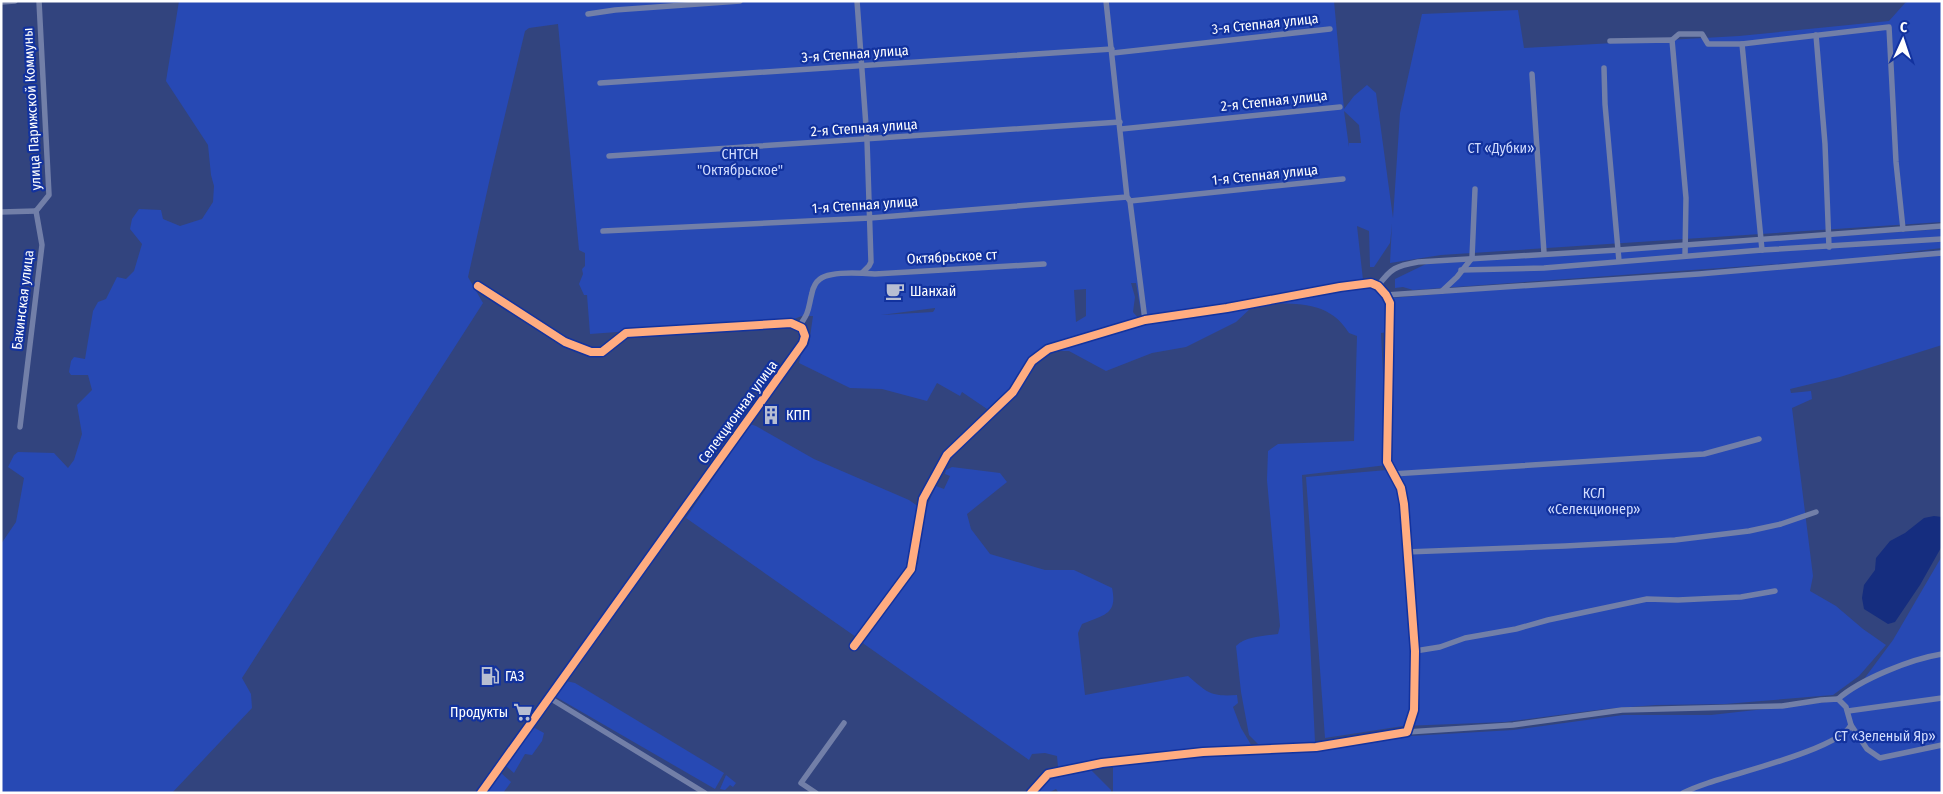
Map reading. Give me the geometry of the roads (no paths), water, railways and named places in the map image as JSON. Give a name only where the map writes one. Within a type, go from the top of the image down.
[{"type":"street","points":[[1,2],[15,1]]},
{"type":"street","name":"улица Парижской Коммуны","points":[[36,211],[49,195],[39,1]]},
{"type":"street","points":[[588,14],[615,10],[740,1]]},
{"type":"street","points":[[857,1],[867,140],[871,262],[870,266],[862,273]]},
{"type":"street","points":[[1106,1],[1145,320]]},
{"type":"street","points":[[1610,41],[1672,40],[1679,34],[1702,34],[1708,44],[1742,44],[1889,27],[1896,162],[1904,229]]},
{"type":"street","name":"3-я Степная улица","points":[[600,83],[1113,51],[1330,29]]},
{"type":"street","points":[[1816,35],[1825,144],[1830,247]]},
{"type":"street","points":[[1672,40],[1686,198],[1685,256]]},
{"type":"street","points":[[1742,44],[1762,250]]},
{"type":"street","points":[[1604,68],[1605,104],[1619,261]]},
{"type":"street","points":[[1532,74],[1544,254]]},
{"type":"street","name":"2-я Степная улица","points":[[609,156],[1121,126],[1340,107]]},
{"type":"street","name":"1-я Степная улица","points":[[603,231],[870,218],[1129,199],[1343,179]]},
{"type":"street","points":[[1442,291],[1457,277],[1472,258],[1475,189]]},
{"type":"street","points":[[1,212],[36,211]]},
{"type":"street","name":"Бакинская улица","points":[[20,427],[42,244],[36,211]]},
{"type":"street","points":[[1378,286],[1388,271],[1404,264],[1942,226]]},
{"type":"street","points":[[1461,270],[1544,268],[1762,250],[1942,239]]},
{"type":"street","points":[[1386,295],[1699,274],[1942,253]]},
{"type":"street","name":"Октябрьское ст","points":[[799,326],[810,310],[812,293],[819,280],[824,277],[862,273],[875,274],[1044,264]]},
{"type":"street","points":[[854,646],[912,569],[923,499],[947,455],[1013,392],[1032,361],[1048,349],[1145,320],[1227,308],[1340,287],[1371,284],[1378,286],[1390,303],[1389,427],[1386,449],[1387,462],[1400,488],[1404,504],[1406,552],[1415,651],[1414,710],[1408,732]]},
{"type":"street","points":[[478,286],[565,342],[591,352],[602,352],[626,333],[767,323],[791,323],[799,326]]},
{"type":"street","name":"Селекционная улица","points":[[481,793],[548,697],[804,343],[805,332],[799,326]]},
{"type":"street","points":[[1392,474],[1704,454],[1759,439]]},
{"type":"street","points":[[1406,552],[1675,540],[1749,531],[1781,524],[1816,512]]},
{"type":"street","points":[[1415,651],[1440,647],[1466,638],[1516,629],[1639,600],[1741,597],[1775,591]]},
{"type":"street","points":[[1030,793],[1048,774],[1102,763],[1203,752],[1316,747],[1408,732],[1513,725],[1622,710],[1782,706],[1838,699],[1851,688],[1861,683],[1910,662],[1927,656],[1942,654]]},
{"type":"street","points":[[548,697],[705,793]]},
{"type":"street","points":[[1848,711],[1942,698]]},
{"type":"street","points":[[1838,699],[1848,711],[1851,725],[1867,749],[1880,758],[1942,744]]},
{"type":"street","points":[[816,793],[801,783],[844,723]]},
{"type":"street","points":[[1683,793],[1707,783],[1819,747],[1848,730],[1851,725]]},
{"type":"place","name":"Шанхай","points":[[895,291]]},
{"type":"place","name":"КПП","points":[[771,415]]},
{"type":"place","name":"ГАЗ","points":[[490,676]]},
{"type":"place","name":"Продукты","points":[[523,712]]},
{"type":"park label","name":"СТ «Дубки»","points":[[1501,148]]},
{"type":"park label","name":"СНТСН \"Октябрьское\"","points":[[740,162]]},
{"type":"park label","name":"КСЛ «Селекционер»","points":[[1594,502]]},
{"type":"park label","name":"СТ «Зеленый Яр»","points":[[1885,736]]}]
